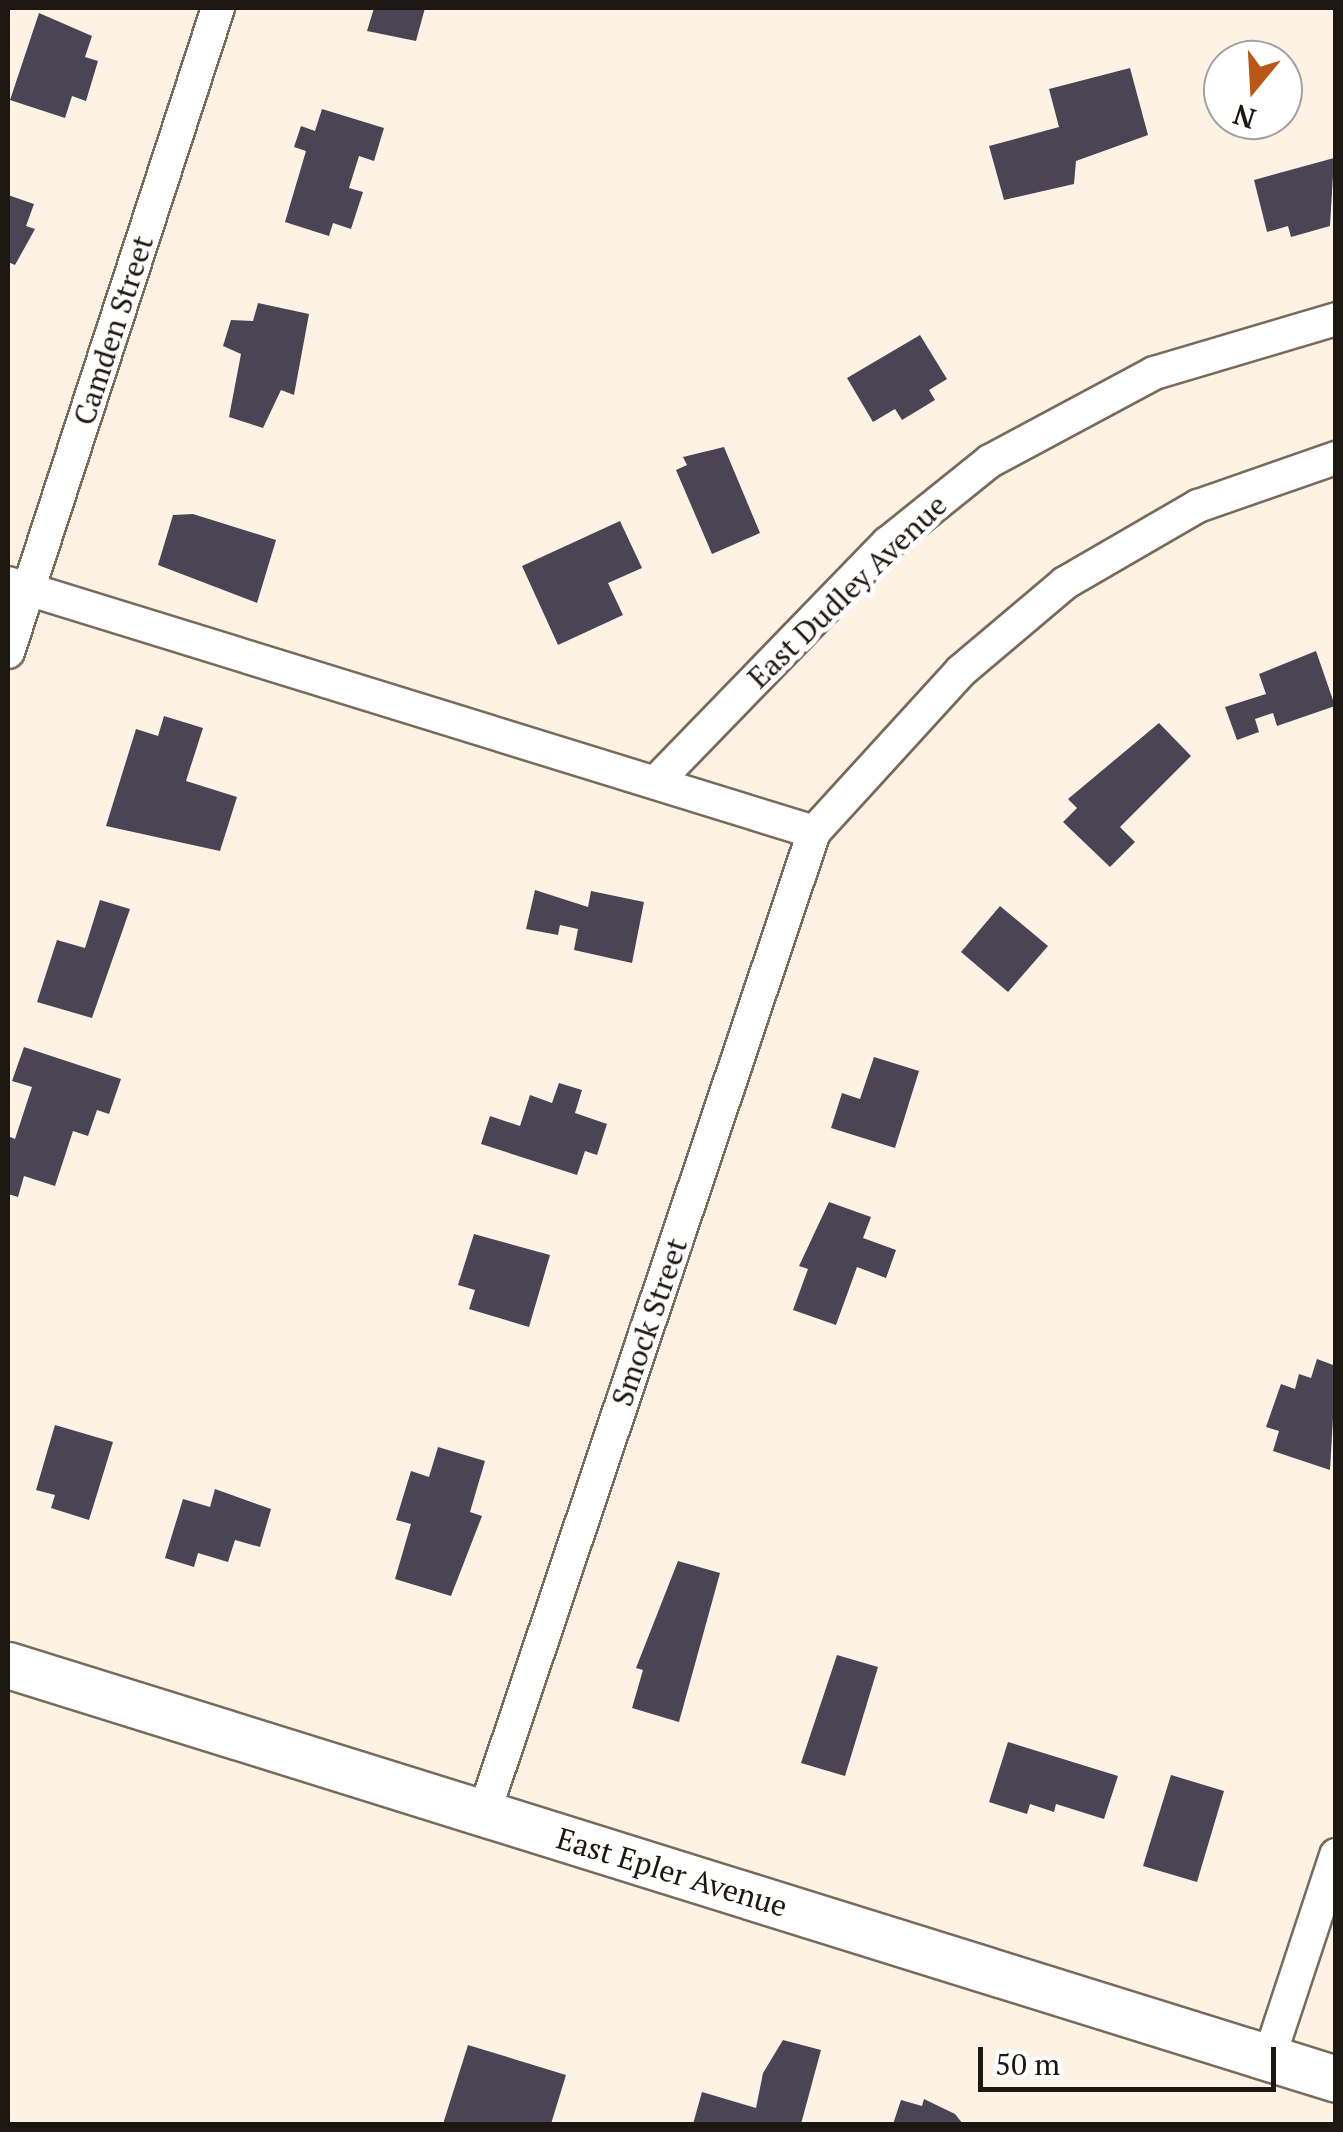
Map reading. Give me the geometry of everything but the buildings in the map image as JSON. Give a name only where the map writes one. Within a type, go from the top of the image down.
[{"type":"street","name":"Camden Street","points":[[8,652],[18,586],[218,8]]},
{"type":"street","name":"East Dudley Avenue","points":[[656,782],[888,543],[990,461],[1154,372],[1336,319]]},
{"type":"street","points":[[18,586],[814,832],[961,671],[1065,583],[1198,506],[1336,458]]},
{"type":"street","name":"Smock Street","points":[[484,1814],[814,832]]},
{"type":"street","name":"East Epler Avenue","points":[[8,1665],[1336,2079]]},
{"type":"street","points":[[1269,2058],[1336,1855]]}]
